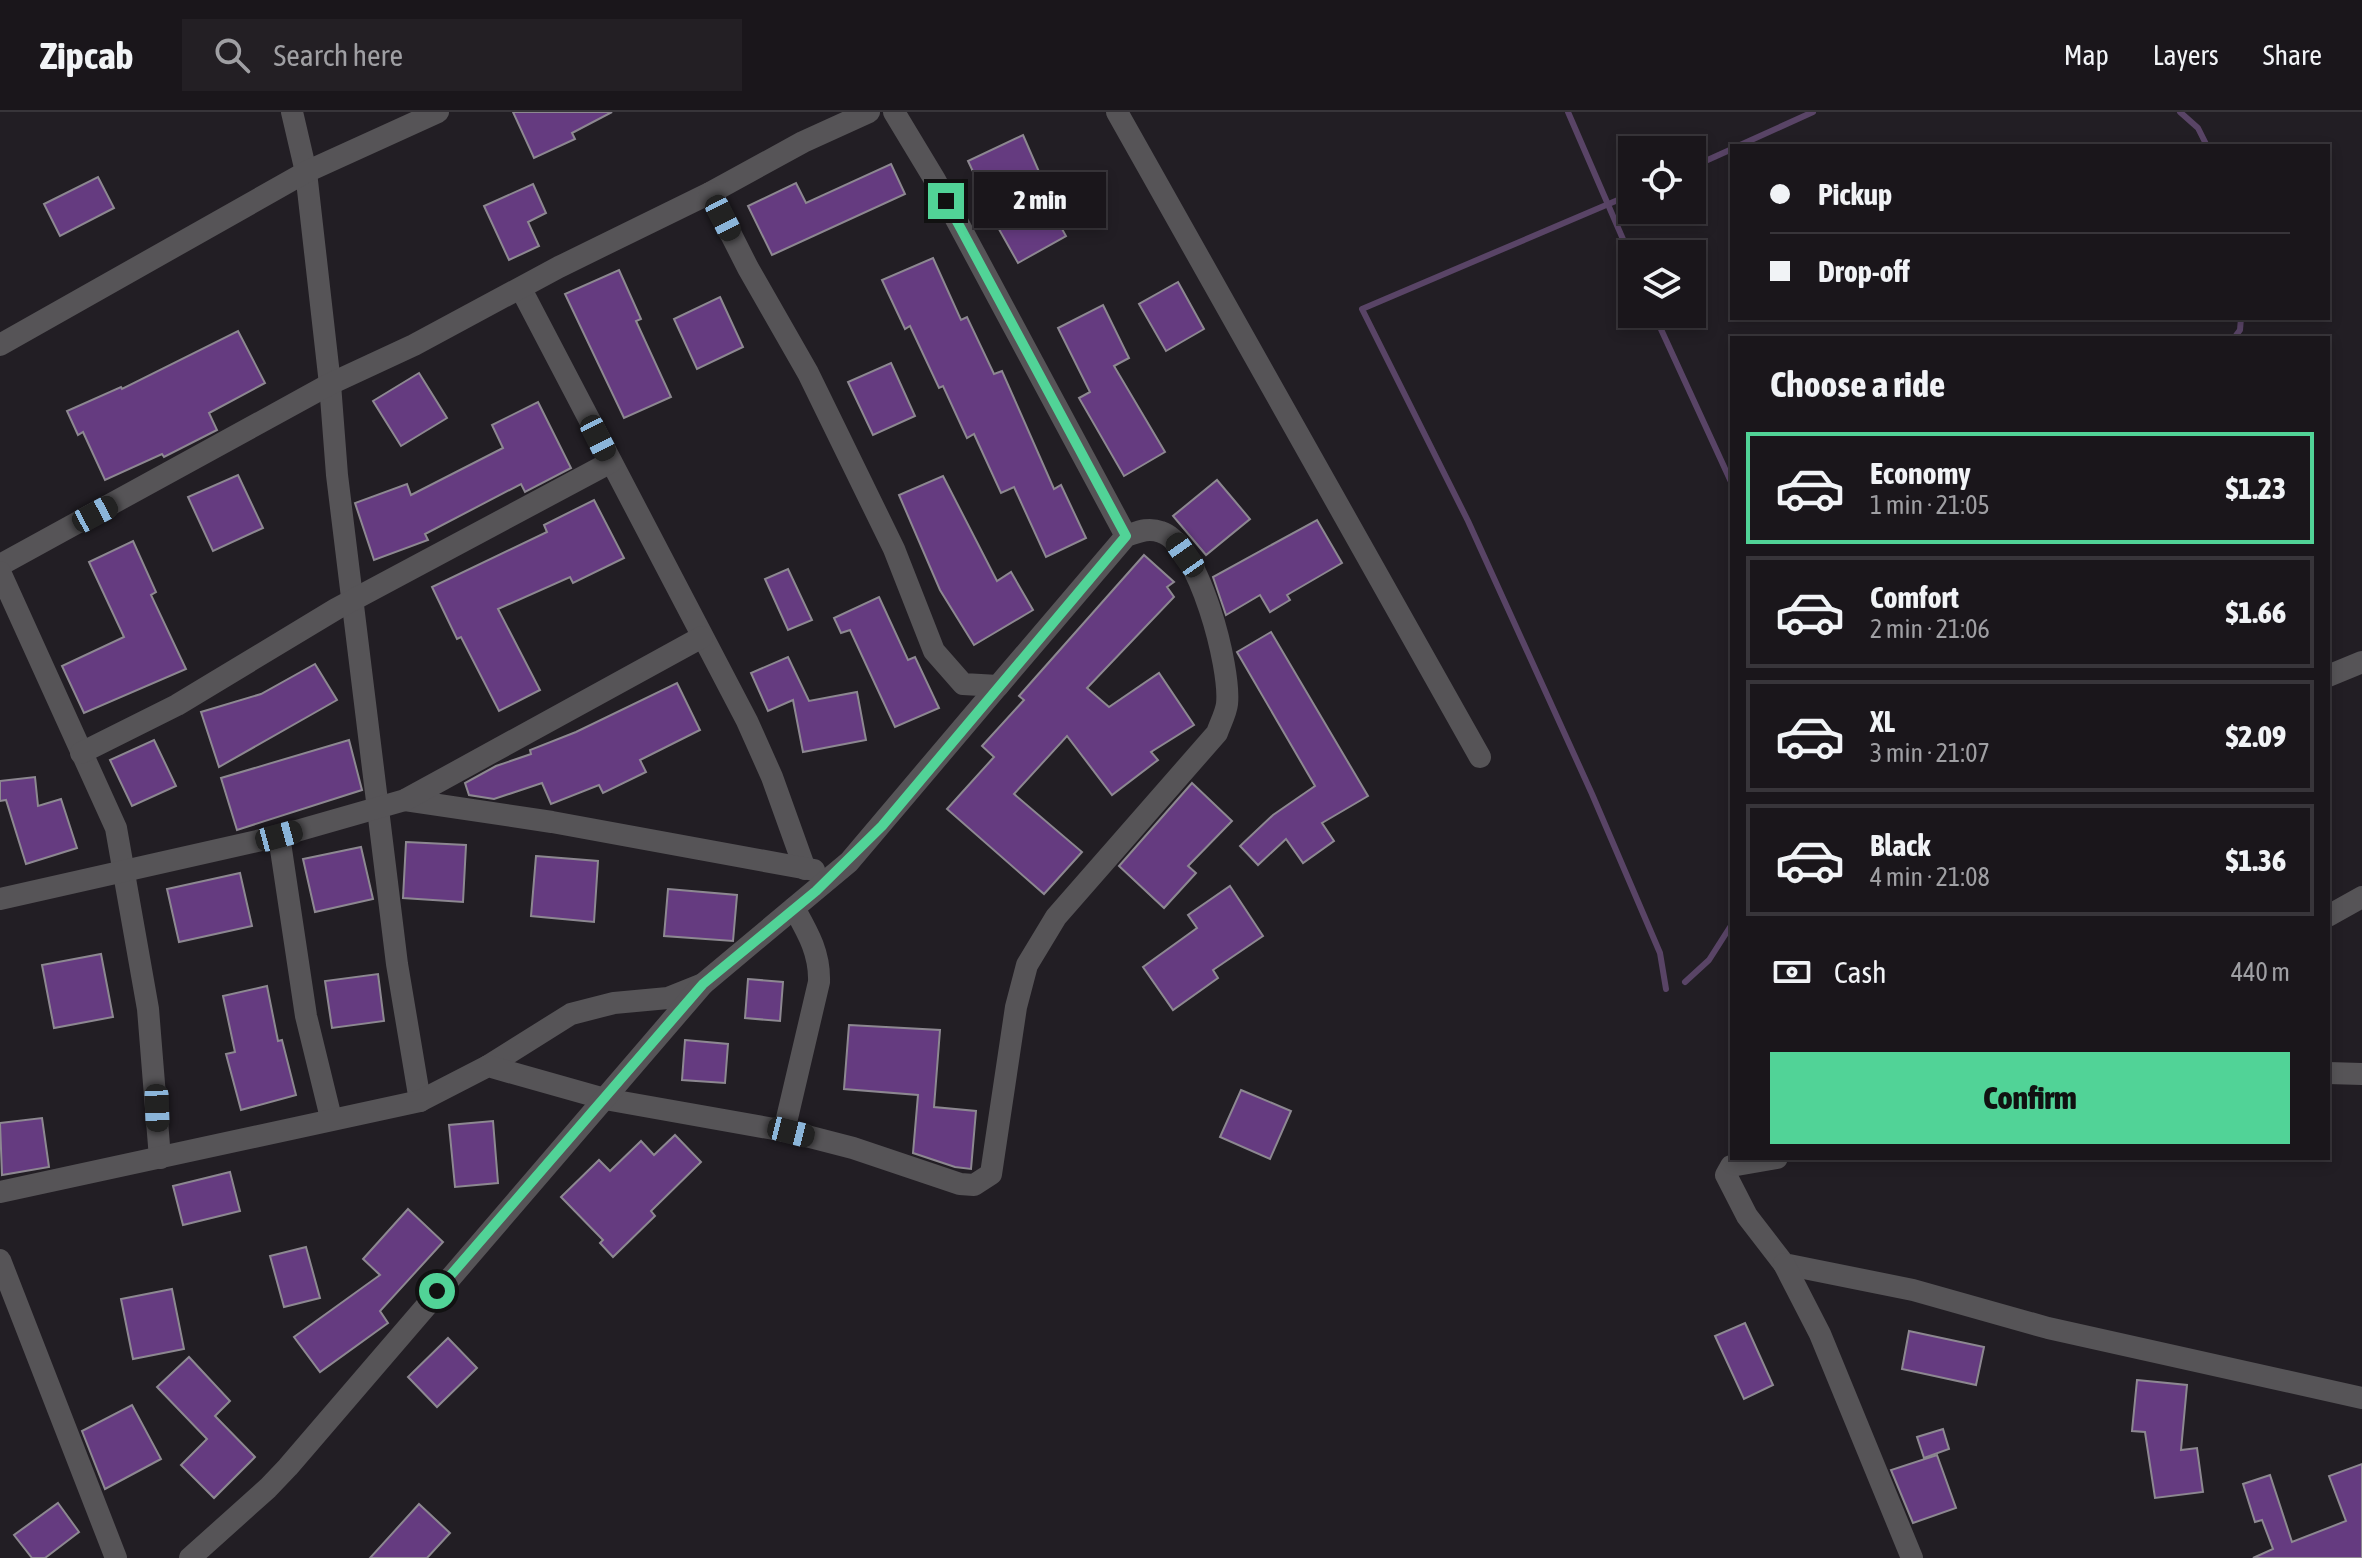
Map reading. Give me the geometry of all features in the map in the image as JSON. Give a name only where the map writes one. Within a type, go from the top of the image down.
[{"type":"street","points":[[292,112],[306,172],[337,475],[397,964],[420,1101]]},
{"type":"street","points":[[0,345],[306,172],[438,112]]},
{"type":"street","points":[[0,565],[330,384],[710,193],[803,142],[869,112]]},
{"type":"street","points":[[894,112],[935,180],[1126,536]]},
{"type":"street","points":[[1117,112],[1480,757]]},
{"type":"street","points":[[710,193],[748,268],[808,373],[894,549],[934,651],[963,684],[998,686]]},
{"type":"street","points":[[521,289],[766,763],[805,869]]},
{"type":"street","points":[[81,753],[177,705],[354,600],[611,462]]},
{"type":"street","points":[[190,1558],[268,1488],[605,1099],[703,984],[834,874],[882,826],[1126,536],[1144,529],[1163,532],[1175,540],[1196,570],[1227,679],[1227,707],[1217,733],[1056,917],[1027,965],[1016,1007],[991,1174],[974,1185],[960,1184],[853,1148],[784,1131],[605,1099],[488,1066]]},
{"type":"street","points":[[0,572],[116,828],[148,1009],[160,1158]]},
{"type":"street","points":[[0,899],[279,836],[405,800],[702,637]]},
{"type":"street","points":[[2330,675],[2362,662]]},
{"type":"street","points":[[405,800],[552,822],[834,874]]},
{"type":"street","points":[[279,836],[306,1016],[331,1118]]},
{"type":"street","points":[[2330,913],[2362,897]]},
{"type":"street","points":[[784,1131],[819,982],[815,945],[794,908]]},
{"type":"street","points":[[0,1192],[420,1101],[488,1066],[571,1014],[614,1003],[668,998],[703,984]]},
{"type":"street","points":[[2330,1073],[2362,1074]]},
{"type":"street","points":[[1766,1160],[1731,1166],[1726,1175],[1747,1216],[1784,1264],[1820,1334],[1912,1558]]},
{"type":"street","points":[[0,1260],[116,1558]]},
{"type":"street","points":[[1784,1264],[1913,1290],[2048,1328],[2361,1397]]},
{"type":"building","points":[[513,112],[612,112],[572,133],[575,139],[534,158]]},
{"type":"building","points":[[1023,135],[1040,174],[1033,177],[1066,236],[1018,263],[991,215],[968,161]]},
{"type":"building","points":[[891,164],[905,194],[772,255],[748,206],[796,183],[806,203]]},
{"type":"building","points":[[98,177],[114,208],[60,236],[44,204]]},
{"type":"building","points":[[533,184],[546,213],[528,222],[539,246],[509,260],[484,206]]},
{"type":"building","points":[[933,258],[961,320],[967,317],[994,374],[1002,371],[1054,489],[1061,485],[1086,538],[1046,557],[1014,487],[1001,493],[974,434],[967,438],[943,386],[939,388],[910,326],[905,329],[882,280]]},
{"type":"building","points":[[619,270],[641,319],[636,321],[671,397],[624,418],[565,294]]},
{"type":"building","points":[[1178,282],[1204,329],[1166,351],[1139,304]]},
{"type":"building","points":[[720,297],[743,347],[697,369],[674,319]]},
{"type":"building","points":[[1103,305],[1129,358],[1114,366],[1165,452],[1124,476],[1079,398],[1090,392],[1058,328]]},
{"type":"building","points":[[238,331],[265,383],[209,413],[217,430],[164,457],[162,454],[105,480],[83,432],[78,435],[67,411],[122,389]]},
{"type":"building","points":[[891,363],[915,416],[873,435],[848,382]]},
{"type":"building","points":[[419,373],[447,418],[401,446],[373,401]]},
{"type":"building","points":[[538,402],[571,468],[525,492],[521,484],[425,534],[428,540],[374,560],[355,503],[407,484],[411,495],[503,448],[492,425]]},
{"type":"building","points":[[238,475],[263,528],[213,551],[188,497]]},
{"type":"building","points":[[943,476],[997,581],[1011,572],[1033,610],[974,645],[940,590],[899,495]]},
{"type":"building","points":[[1217,480],[1250,519],[1206,555],[1173,516]]},
{"type":"building","points":[[594,500],[624,558],[573,583],[570,577],[498,609],[540,690],[499,711],[461,637],[457,639],[432,587],[547,532],[544,525]]},
{"type":"building","points":[[1317,520],[1342,563],[1287,595],[1290,600],[1270,612],[1260,595],[1226,615],[1213,577]]},
{"type":"building","points":[[133,541],[156,592],[151,595],[186,669],[84,713],[62,666],[124,637],[89,562]]},
{"type":"building","points":[[1144,555],[1174,582],[1167,587],[1174,597],[1087,688],[1109,707],[1159,673],[1194,725],[1151,752],[1158,760],[1112,795],[1067,736],[1014,794],[1082,852],[1044,894],[947,809],[994,757],[982,746],[1024,700],[1019,696]]},
{"type":"building","points":[[788,569],[812,620],[788,630],[765,579]]},
{"type":"building","points":[[879,597],[908,660],[915,657],[939,708],[895,727],[850,630],[841,633],[834,618]]},
{"type":"building","points":[[1271,632],[1368,796],[1322,823],[1334,841],[1303,863],[1286,839],[1258,865],[1240,846],[1273,815],[1315,786],[1237,652]]},
{"type":"building","points":[[788,657],[809,701],[857,692],[866,740],[803,752],[793,700],[768,711],[751,673]]},
{"type":"building","points":[[315,664],[337,700],[219,767],[201,712],[261,694]]},
{"type":"building","points":[[677,683],[700,730],[640,760],[646,772],[603,793],[599,785],[551,804],[542,783],[494,799],[469,795],[465,783],[496,766],[531,754],[530,750],[576,732]]},
{"type":"building","points":[[154,740],[176,786],[132,806],[110,760]]},
{"type":"building","points":[[349,740],[362,790],[237,830],[221,778]]},
{"type":"building","points":[[35,777],[38,806],[61,799],[77,848],[26,864],[6,800],[0,801],[0,781]]},
{"type":"building","points":[[1192,783],[1232,821],[1188,866],[1196,873],[1164,908],[1119,866]]},
{"type":"building","points":[[406,842],[466,845],[463,902],[403,898]]},
{"type":"building","points":[[361,847],[373,899],[315,912],[303,859]]},
{"type":"building","points":[[536,856],[598,861],[594,922],[531,916]]},
{"type":"building","points":[[240,873],[252,926],[179,942],[167,889]]},
{"type":"building","points":[[1230,886],[1263,936],[1213,970],[1218,978],[1173,1010],[1143,967],[1197,928],[1188,915]]},
{"type":"building","points":[[668,889],[737,895],[733,941],[664,936]]},
{"type":"building","points":[[101,954],[113,1017],[54,1028],[42,965]]},
{"type":"building","points":[[378,974],[384,1021],[332,1028],[325,981]]},
{"type":"building","points":[[748,979],[783,982],[780,1021],[745,1018]]},
{"type":"building","points":[[267,986],[278,1041],[282,1040],[296,1095],[241,1110],[226,1054],[235,1052],[223,996]]},
{"type":"building","points":[[849,1025],[940,1030],[934,1107],[976,1111],[971,1169],[913,1153],[918,1095],[844,1089]]},
{"type":"building","points":[[685,1040],[728,1044],[725,1083],[682,1080]]},
{"type":"building","points":[[1241,1090],[1291,1111],[1270,1159],[1220,1137]]},
{"type":"building","points":[[42,1118],[49,1167],[2,1175],[0,1123]]},
{"type":"building","points":[[493,1121],[498,1183],[455,1187],[449,1125]]},
{"type":"building","points":[[675,1135],[701,1162],[651,1211],[655,1216],[613,1257],[600,1243],[603,1240],[561,1197],[599,1160],[610,1171],[641,1141],[654,1155]]},
{"type":"building","points":[[230,1172],[240,1211],[183,1225],[173,1186]]},
{"type":"building","points":[[408,1209],[443,1242],[380,1311],[388,1323],[320,1372],[294,1337],[380,1275],[363,1259]]},
{"type":"building","points":[[306,1247],[320,1298],[284,1307],[270,1256]]},
{"type":"building","points":[[172,1289],[184,1349],[133,1359],[121,1299]]},
{"type":"building","points":[[1745,1323],[1773,1385],[1744,1399],[1715,1336]]},
{"type":"building","points":[[1909,1331],[1984,1347],[1976,1385],[1902,1369]]},
{"type":"building","points":[[448,1338],[477,1368],[437,1407],[408,1377]]},
{"type":"building","points":[[189,1357],[230,1401],[215,1416],[255,1457],[214,1498],[181,1465],[207,1439],[157,1387]]},
{"type":"building","points":[[2137,1380],[2187,1385],[2181,1450],[2197,1448],[2203,1492],[2155,1498],[2145,1432],[2132,1431]]},
{"type":"building","points":[[132,1405],[161,1459],[105,1489],[82,1431]]},
{"type":"building","points":[[1943,1429],[1949,1449],[1924,1458],[1917,1437]]},
{"type":"building","points":[[1937,1455],[1956,1508],[1913,1523],[1891,1470]]},
{"type":"building","points":[[2362,1464],[2362,1558],[2253,1558],[2273,1549],[2262,1520],[2255,1522],[2243,1484],[2270,1475],[2292,1542],[2346,1521],[2329,1476]]},
{"type":"building","points":[[58,1503],[79,1532],[45,1558],[32,1558],[14,1535]]},
{"type":"building","points":[[419,1504],[450,1533],[427,1558],[370,1558]]},
{"type":"waterway","points":[[1568,112],[1623,240]]},
{"type":"waterway","points":[[1742,144],[1813,112]]},
{"type":"waterway","points":[[2180,112],[2198,128],[2206,144]]},
{"type":"waterway","points":[[1706,161],[1730,150]]},
{"type":"waterway","points":[[1618,200],[1362,309],[1468,521],[1592,794],[1660,953],[1666,989]]},
{"type":"waterway","points":[[2236,336],[2241,320]]},
{"type":"waterway","points":[[1660,328],[1730,480]]},
{"type":"waterway","points":[[1685,982],[1709,960],[1730,927]]},
{"type":"route","points":[[437,1291],[703,984],[849,862],[882,826],[1126,536],[946,201]]}]
